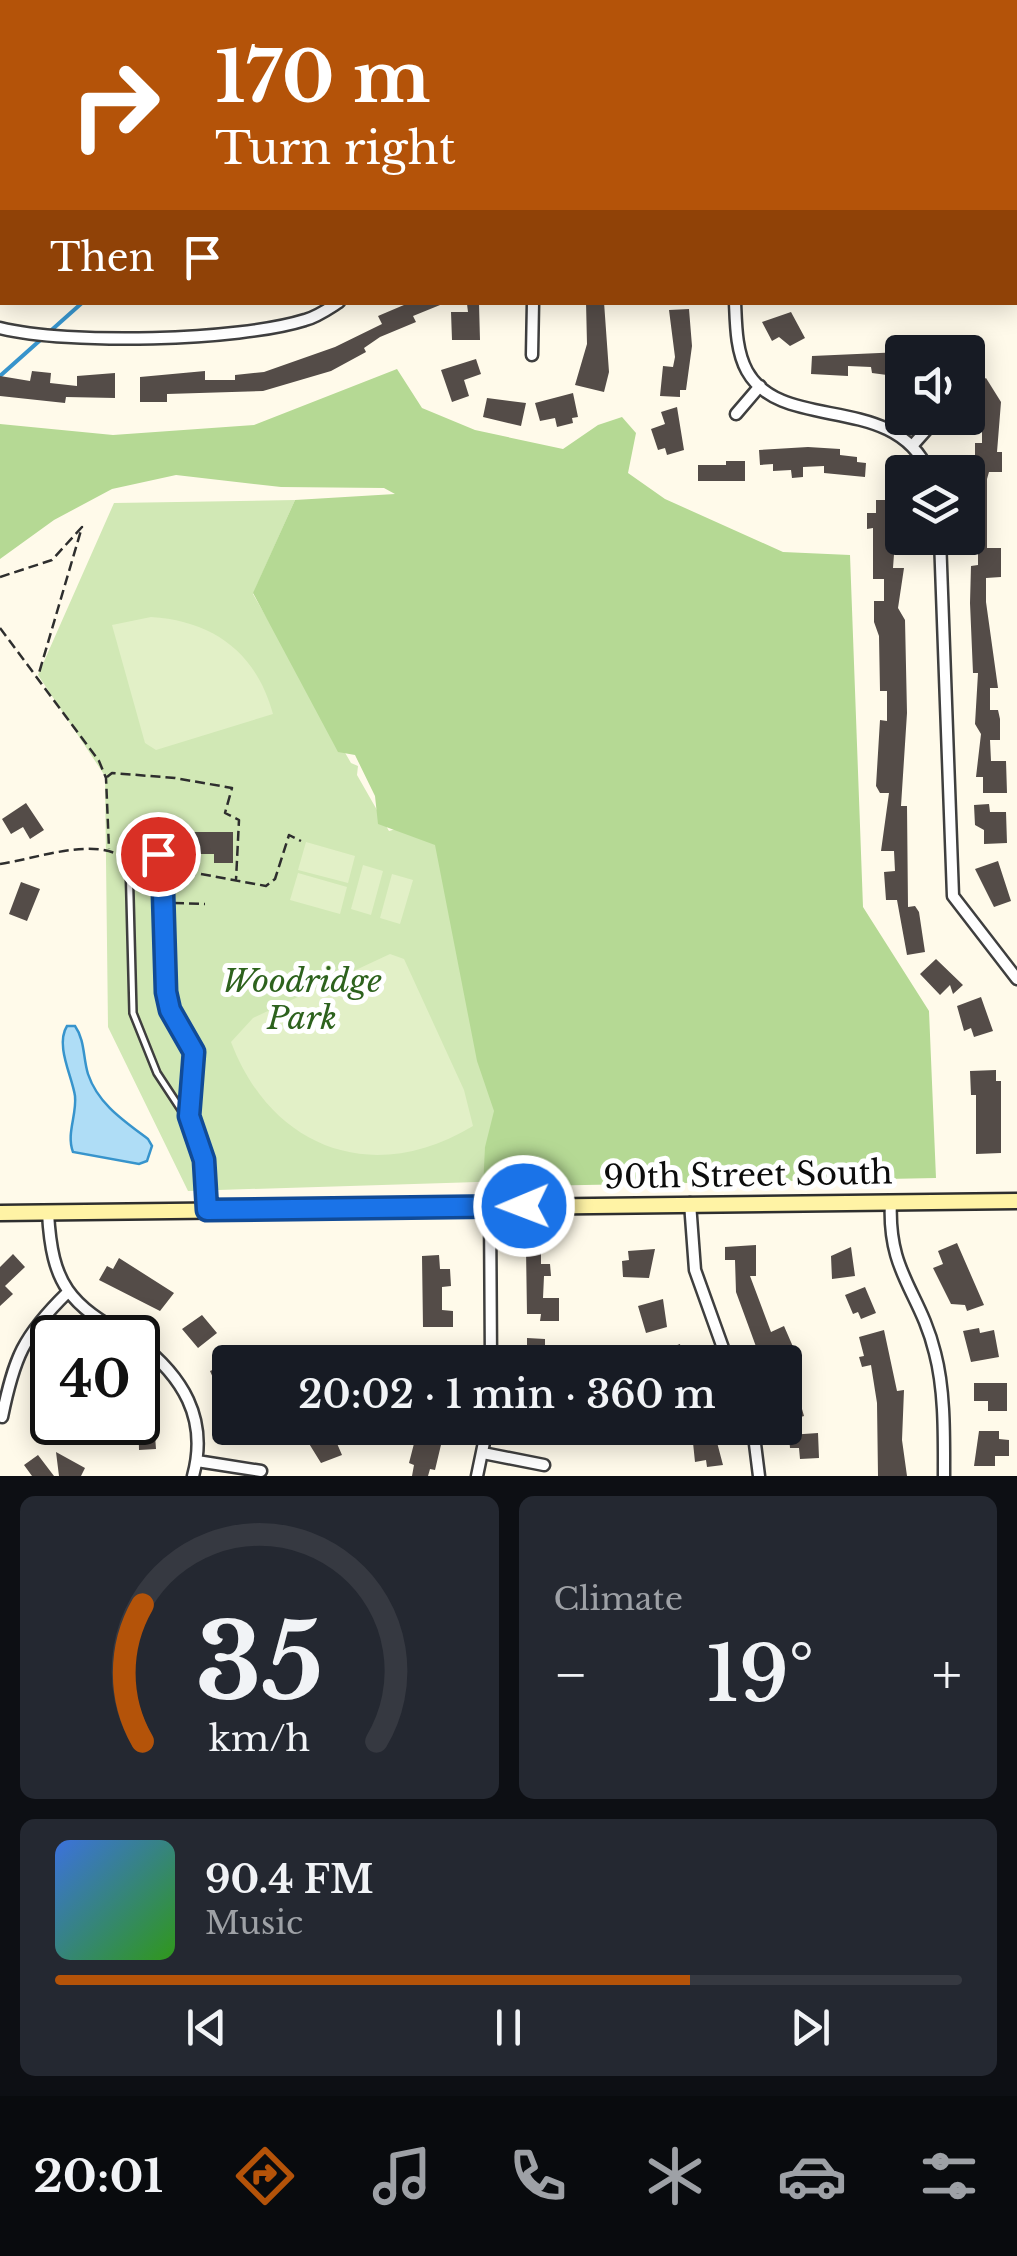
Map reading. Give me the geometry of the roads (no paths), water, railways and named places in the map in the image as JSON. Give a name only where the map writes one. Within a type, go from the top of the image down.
[{"type":"street","points":[[0,328],[82,337],[257,332],[310,320],[334,305]]},
{"type":"street","points":[[532,355],[533,305]]},
{"type":"street","points":[[735,305],[737,336],[746,369],[760,386],[803,406],[877,423],[912,446],[918,455]]},
{"type":"street","points":[[736,414],[760,386]]},
{"type":"street","points":[[912,446],[922,435]]},
{"type":"street","points":[[941,555],[953,896],[1017,979]]},
{"type":"street","points":[[890,1201],[889,1232],[894,1261],[936,1354],[944,1476]]},
{"type":"street","name":"90th Street South","points":[[0,1213],[1017,1201]]},
{"type":"street","points":[[690,1203],[695,1270],[722,1345]]},
{"type":"street","points":[[490,1206],[491,1345]]},
{"type":"street","points":[[48,1213],[50,1245],[67,1294],[89,1315]]},
{"type":"street","points":[[2,1418],[14,1359],[32,1327],[67,1294]]},
{"type":"street","points":[[160,1364],[185,1389],[194,1412],[197,1461],[193,1476]]},
{"type":"street","points":[[477,1476],[484,1445]]},
{"type":"street","points":[[755,1445],[758,1476]]},
{"type":"street","points":[[483,1453],[544,1465]]},
{"type":"street","points":[[197,1461],[261,1470]]},
{"type":"lane","points":[[189,1116],[194,1052],[170,1010],[166,992],[163,875],[158,854],[135,854],[128,860],[133,1014],[157,1073],[189,1116],[204,1160],[207,1210]]},
{"type":"water","points":[[67,1026],[75,1026],[78,1031],[88,1074],[98,1094],[148,1139],[152,1146],[147,1161],[139,1164],[73,1152],[75,1096],[63,1042]]},
{"type":"waterway","points":[[0,376],[80,305]]},
{"type":"park label","name":"Woodridge Park","points":[[302,1000]]}]
